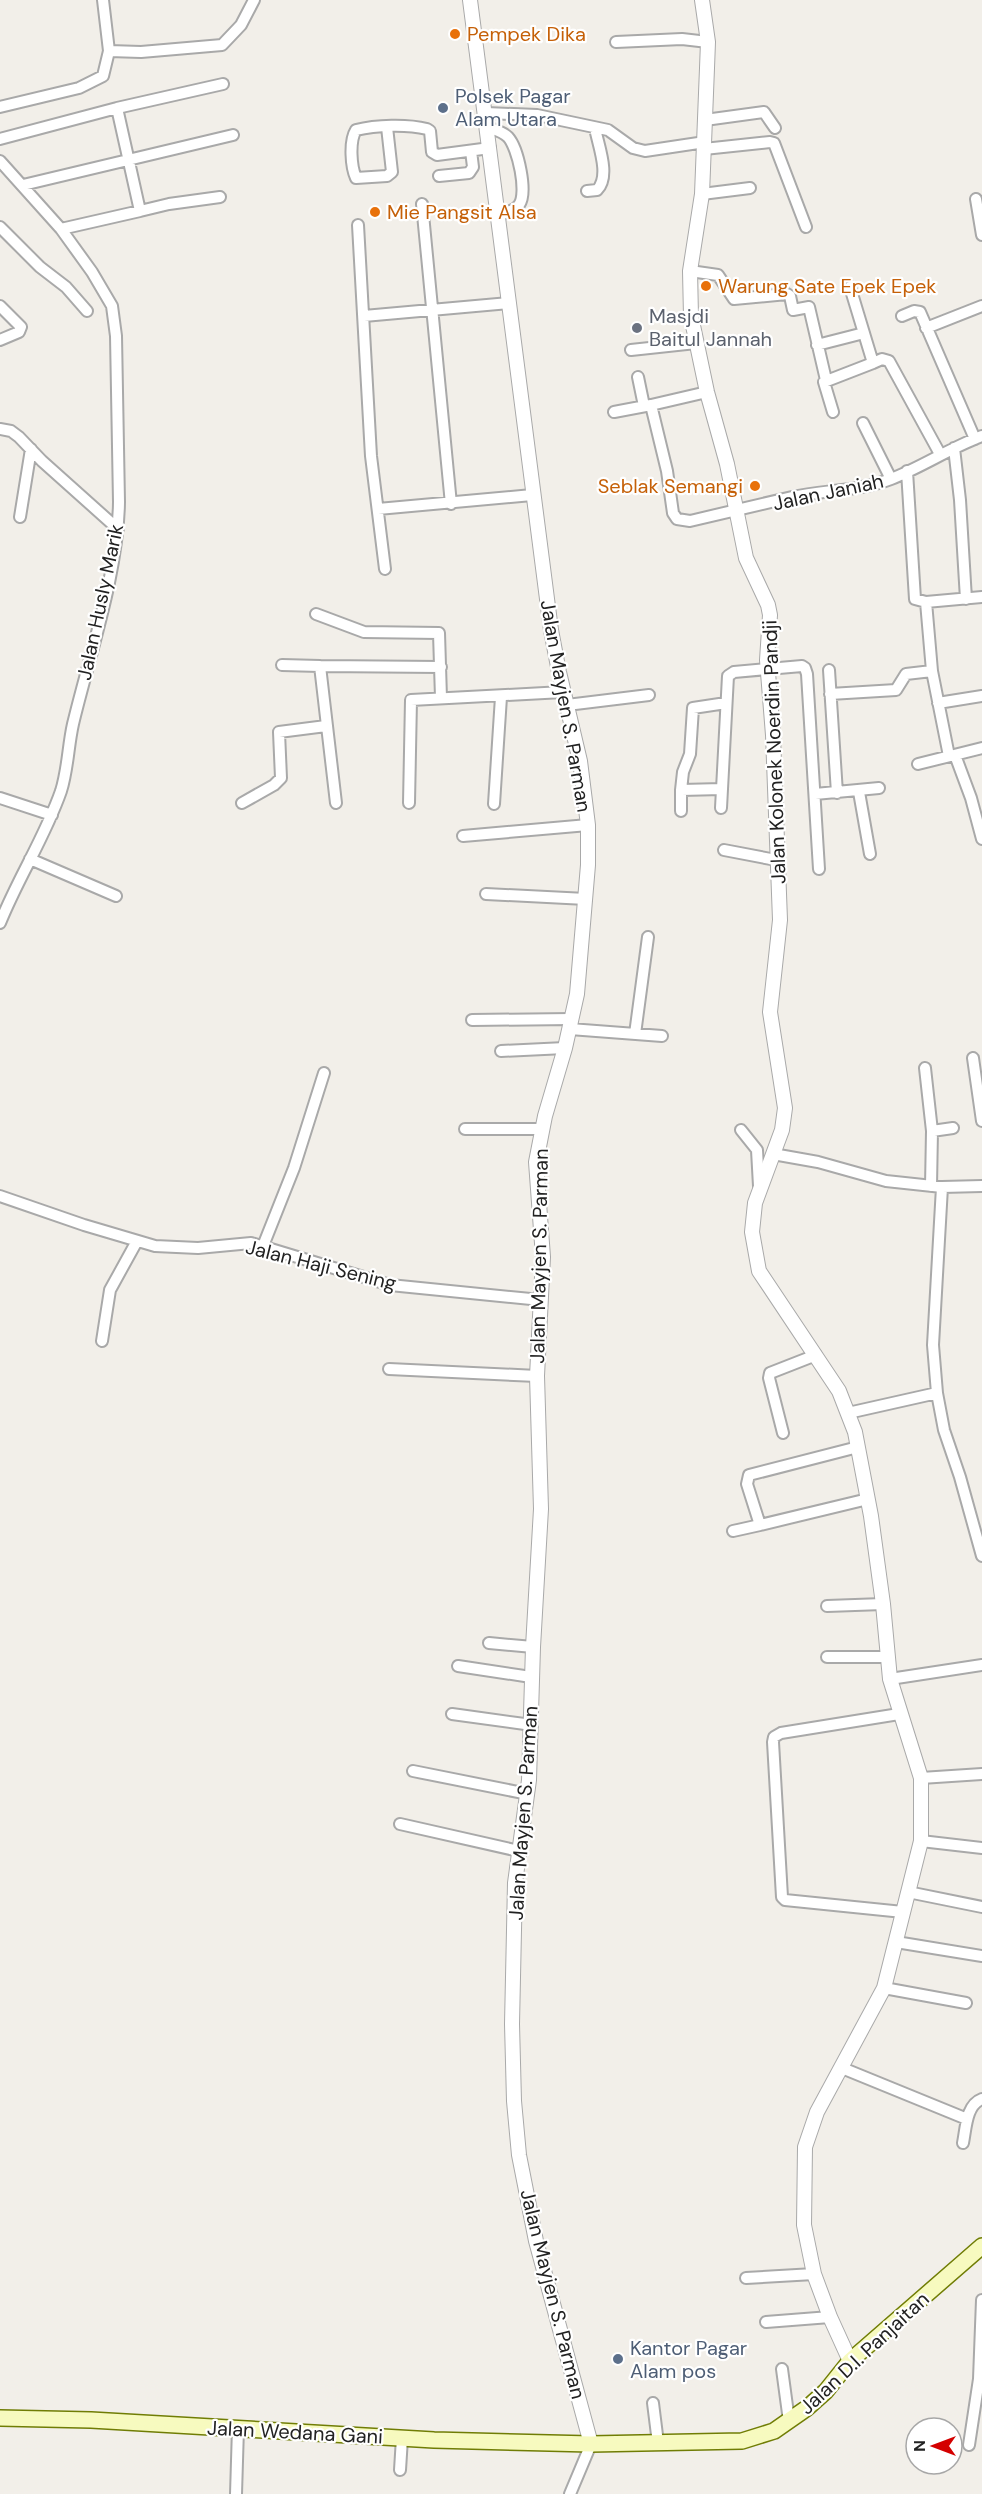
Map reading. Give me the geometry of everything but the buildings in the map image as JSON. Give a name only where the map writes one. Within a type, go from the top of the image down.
[{"type":"main road","name":"Jalan D.I. Panjaitan","points":[[591,2444],[742,2441],[759,2437],[789,2421],[807,2408],[826,2391],[850,2361],[982,2247]]},
{"type":"main road","name":"Jalan Wedana Gani","points":[[0,2418],[238,2428],[402,2438],[591,2444]]},
{"type":"street","points":[[0,108],[90,84],[103,76],[109,51],[103,0]]},
{"type":"street","points":[[109,51],[141,52],[222,45],[241,25],[254,0]]},
{"type":"street","name":"Jalan Mayjen S. Parman","points":[[470,0],[551,630],[580,761],[588,825],[586,899],[580,971],[571,1024],[542,1129],[536,1178],[542,1233],[542,1300],[537,1376],[541,1509],[531,1677],[532,1725],[528,1794],[519,1851],[513,1922],[512,2013],[517,2135],[536,2241],[591,2444]]},
{"type":"street","name":"Jalan Kolonek Noerdin Pandji","points":[[702,0],[708,42],[705,146],[702,194],[690,271],[689,296],[696,343],[747,558],[768,605],[770,615],[768,670],[773,735],[780,920],[771,1012],[785,1108],[782,1130],[755,1203],[752,1233],[759,1271],[839,1390],[855,1432],[868,1498],[883,1604],[890,1679],[899,1714],[921,1778],[921,1841],[884,1988],[817,2112],[805,2147],[804,2225],[814,2274],[850,2361]]},
{"type":"street","points":[[616,42],[682,39],[708,42]]},
{"type":"street","points":[[0,139],[117,108],[223,84]]},
{"type":"street","points":[[117,108],[140,211]]},
{"type":"street","points":[[705,120],[764,112],[775,128]]},
{"type":"street","points":[[486,120],[537,115],[615,134],[640,150],[774,143],[806,227]]},
{"type":"street","points":[[486,120],[509,138],[520,170],[523,195],[520,204],[515,209],[498,215]]},
{"type":"street","points":[[387,127],[392,172],[387,176],[356,178],[352,156],[353,135],[356,130],[387,127],[427,129],[430,131],[432,152],[437,155],[490,148]]},
{"type":"street","points":[[587,191],[597,190],[603,180],[604,169],[595,129]]},
{"type":"street","points":[[23,185],[234,135]]},
{"type":"street","points":[[439,176],[469,173],[473,167],[471,151]]},
{"type":"street","name":"Jalan Husly Marik","points":[[0,161],[61,229],[92,272],[115,314],[118,529],[72,728],[62,789],[0,923]]},
{"type":"street","points":[[702,194],[750,188]]},
{"type":"street","points":[[61,229],[169,204],[220,197]]},
{"type":"street","points":[[976,199],[982,235]]},
{"type":"street","points":[[422,204],[451,504]]},
{"type":"street","points":[[358,225],[371,447],[385,568]]},
{"type":"street","points":[[0,227],[44,270],[62,282],[87,311]]},
{"type":"street","points":[[690,271],[718,275],[734,299],[789,295],[793,310],[806,307],[810,309],[826,380],[825,386],[833,411]]},
{"type":"street","points":[[850,287],[873,363]]},
{"type":"street","points":[[364,316],[509,303]]},
{"type":"street","points":[[0,306],[21,327],[19,332],[0,340]]},
{"type":"street","points":[[926,328],[982,306]]},
{"type":"street","points":[[902,316],[918,311],[979,437]]},
{"type":"street","points":[[817,345],[864,333]]},
{"type":"street","points":[[632,350],[696,343]]},
{"type":"street","points":[[826,380],[882,359],[889,361],[940,454]]},
{"type":"street","points":[[638,377],[647,406]]},
{"type":"street","points":[[614,411],[707,392]]},
{"type":"street","name":"Jalan Janiah","points":[[647,406],[667,471],[675,517],[690,521],[792,497],[891,479],[979,437]]},
{"type":"street","points":[[864,423],[891,479]]},
{"type":"street","points":[[0,429],[10,431],[118,529]]},
{"type":"street","points":[[954,448],[960,500],[966,599]]},
{"type":"street","points":[[20,517],[31,449]]},
{"type":"street","points":[[907,471],[914,597],[919,602],[926,602],[982,597]]},
{"type":"street","points":[[378,509],[532,495]]},
{"type":"street","points":[[926,602],[932,671],[938,703],[952,756],[977,796],[982,839]]},
{"type":"street","points":[[316,614],[364,632],[439,633],[441,698]]},
{"type":"street","points":[[282,665],[441,668]]},
{"type":"street","points":[[721,808],[728,676],[734,672],[798,665],[805,668],[819,869]]},
{"type":"street","points":[[320,666],[336,803]]},
{"type":"street","points":[[829,670],[837,793]]},
{"type":"street","points":[[830,694],[896,690],[906,674],[932,671]]},
{"type":"street","points":[[409,803],[410,702],[417,699],[441,698],[565,699],[649,695]]},
{"type":"street","points":[[938,703],[982,696]]},
{"type":"street","points":[[494,804],[501,697]]},
{"type":"street","points":[[681,811],[683,772],[690,754],[693,708],[726,703]]},
{"type":"street","points":[[242,802],[274,785],[281,778],[279,732],[326,726]]},
{"type":"street","points":[[918,764],[982,748]]},
{"type":"street","points":[[815,794],[859,792],[879,788]]},
{"type":"street","points":[[681,790],[722,789]]},
{"type":"street","points":[[859,792],[870,854]]},
{"type":"street","points":[[0,798],[52,814]]},
{"type":"street","points":[[463,836],[588,825]]},
{"type":"street","points":[[724,850],[776,860]]},
{"type":"street","points":[[30,859],[116,896]]},
{"type":"street","points":[[486,894],[586,899]]},
{"type":"street","points":[[635,1034],[648,936]]},
{"type":"street","points":[[472,1020],[571,1024],[662,1036]]},
{"type":"street","points":[[501,1051],[565,1048]]},
{"type":"street","points":[[973,1059],[982,1121]]},
{"type":"street","points":[[925,1068],[936,1186],[933,1345],[937,1393],[944,1430],[982,1556]]},
{"type":"street","points":[[263,1246],[294,1168],[324,1073]]},
{"type":"street","points":[[932,1131],[953,1128]]},
{"type":"street","points":[[465,1129],[542,1129]]},
{"type":"street","points":[[741,1130],[757,1150],[759,1192]]},
{"type":"street","points":[[773,1154],[818,1162],[886,1181],[936,1186],[982,1186]]},
{"type":"street","name":"Jalan Haji Sening","points":[[0,1196],[155,1246],[180,1249],[251,1243],[390,1285],[542,1300]]},
{"type":"street","points":[[102,1341],[110,1290],[137,1241]]},
{"type":"street","points":[[783,1433],[770,1375],[816,1355]]},
{"type":"street","points":[[389,1369],[537,1376]]},
{"type":"street","points":[[848,1413],[937,1393]]},
{"type":"street","points":[[760,1525],[747,1484],[749,1475],[858,1447]]},
{"type":"street","points":[[733,1531],[868,1498]]},
{"type":"street","points":[[827,1606],[883,1604]]},
{"type":"street","points":[[489,1643],[533,1647]]},
{"type":"street","points":[[827,1657],[888,1657]]},
{"type":"street","points":[[890,1679],[982,1665]]},
{"type":"street","points":[[458,1666],[531,1677]]},
{"type":"street","points":[[452,1714],[532,1725]]},
{"type":"street","points":[[899,1714],[781,1733],[774,1737],[773,1742],[784,1900],[903,1912]]},
{"type":"street","points":[[413,1771],[528,1794]]},
{"type":"street","points":[[921,1778],[982,1774]]},
{"type":"street","points":[[400,1824],[519,1851]]},
{"type":"street","points":[[921,1841],[982,1848]]},
{"type":"street","points":[[908,1892],[982,1907]]},
{"type":"street","points":[[896,1942],[982,1956]]},
{"type":"street","points":[[884,1988],[966,2003]]},
{"type":"street","points":[[842,2068],[967,2119]]},
{"type":"street","points":[[963,2143],[967,2119],[973,2104],[982,2099]]},
{"type":"street","points":[[982,2247],[982,2257]]},
{"type":"street","points":[[746,2278],[814,2274]]},
{"type":"street","points":[[969,2445],[979,2379],[982,2300]]},
{"type":"street","points":[[766,2322],[830,2317]]},
{"type":"street","points":[[782,2369],[789,2421]]},
{"type":"street","points":[[653,2403],[658,2443]]},
{"type":"street","points":[[236,2494],[238,2428]]},
{"type":"street","points":[[400,2470],[402,2438]]},
{"type":"street","points":[[570,2494],[591,2444]]},
{"type":"place","name":"Pempek Dika","points":[[455,34]]},
{"type":"place","name":"Polsek Pagar Alam Utara","points":[[443,108]]},
{"type":"place","name":"Mie Pangsit Alsa","points":[[375,212]]},
{"type":"place","name":"Warung Sate Epek Epek","points":[[706,286]]},
{"type":"place","name":"Masjdi Baitul Jannah","points":[[637,328]]},
{"type":"place","name":"Seblak Semangi","points":[[755,486]]},
{"type":"place","name":"Kantor Pagar Alam pos","points":[[618,2359]]}]
